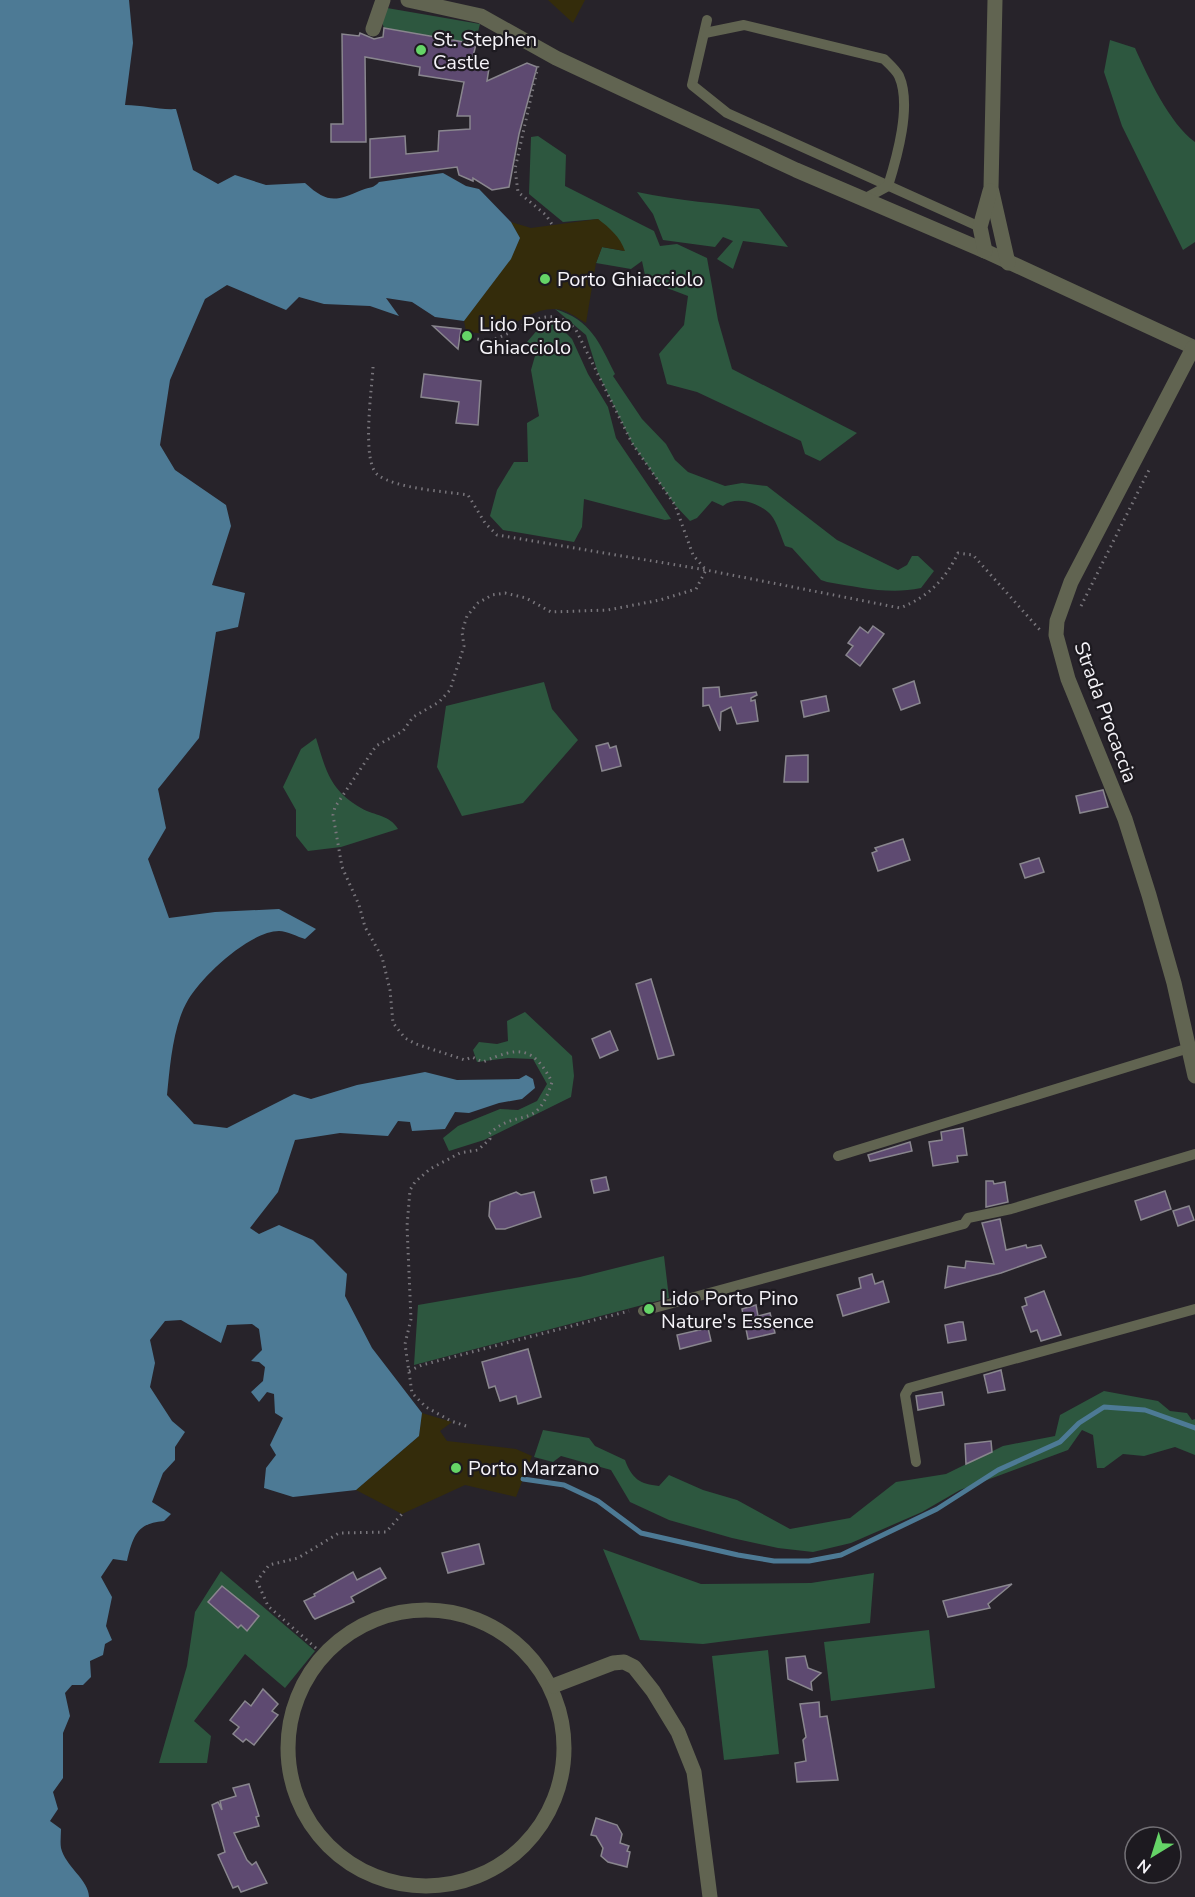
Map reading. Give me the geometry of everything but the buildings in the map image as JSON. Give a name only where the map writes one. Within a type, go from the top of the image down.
[{"type":"street","points":[[373,29],[383,0]]},
{"type":"street","points":[[408,0],[481,16],[556,58],[864,199],[985,251],[1194,348]]},
{"type":"street","points":[[985,251],[980,227],[991,188],[996,0]]},
{"type":"street","points":[[991,188],[1008,263]]},
{"type":"street","name":"Strada Procaccia","points":[[1194,348],[1071,582],[1057,621],[1056,635],[1068,679],[1125,819],[1174,983],[1195,1076]]},
{"type":"street","points":[[426,1609],[461,1612],[487,1622],[517,1642],[540,1663],[553,1686],[565,1737],[564,1768],[552,1807],[534,1834],[508,1860],[477,1876],[438,1887],[407,1885],[371,1874],[350,1864],[325,1843],[308,1821],[294,1794],[285,1752],[294,1701],[326,1656],[346,1635],[390,1614],[426,1609]]},
{"type":"street","points":[[553,1686],[613,1663],[624,1662],[634,1666],[653,1691],[678,1732],[694,1772],[710,1897]]},
{"type":"lane","points":[[707,20],[692,85],[727,113],[980,227]]},
{"type":"lane","points":[[705,33],[744,25],[884,59],[898,74],[905,93],[897,155],[888,186],[864,199]]},
{"type":"lane","points":[[838,1156],[1189,1048]]},
{"type":"lane","points":[[643,1311],[964,1224],[968,1218],[1011,1209],[1195,1154]]},
{"type":"lane","points":[[916,1462],[905,1395],[909,1388],[1195,1310]]},
{"type":"path","points":[[553,226],[546,215],[518,192],[514,169],[538,64],[556,58]]},
{"type":"path","points":[[467,336],[489,340],[533,320],[554,316],[567,320],[576,330],[632,443],[675,506],[693,555],[706,570]]},
{"type":"path","points":[[373,367],[369,459],[376,474],[391,482],[468,495],[485,523],[498,535],[706,570],[900,608],[928,594],[947,575],[958,553],[973,555],[1030,621],[1042,631],[1056,635]]},
{"type":"path","points":[[1078,611],[1154,460]]},
{"type":"path","points":[[466,1426],[451,1421],[426,1407],[412,1393],[405,1344],[411,1319],[407,1226],[410,1190],[430,1169],[460,1153],[478,1150],[490,1139],[489,1134],[504,1123],[536,1113],[545,1102],[552,1082],[537,1058],[528,1053],[510,1052],[483,1062],[472,1057],[465,1059],[416,1044],[405,1038],[393,1023],[390,990],[382,957],[364,927],[359,905],[338,855],[333,815],[335,807],[376,746],[403,730],[413,717],[439,702],[450,690],[465,646],[462,632],[467,616],[478,603],[492,595],[505,593],[526,598],[551,612],[608,610],[660,600],[696,589],[706,570]]},
{"type":"path","points":[[409,1371],[422,1365],[638,1309],[643,1311]]},
{"type":"path","points":[[326,1656],[268,1606],[257,1581],[269,1565],[297,1558],[339,1533],[386,1532],[402,1514]]},
{"type":"green space","points":[[387,8],[480,24],[475,44],[384,28],[381,19]]},
{"type":"green space","points":[[1110,40],[1135,48],[1168,112],[1185,134],[1195,142],[1195,242],[1183,250],[1122,126],[1104,72]]},
{"type":"green space","points":[[538,136],[566,155],[565,186],[654,231],[660,246],[677,244],[707,258],[718,320],[732,369],[857,433],[820,461],[805,454],[801,441],[697,392],[667,384],[659,354],[684,325],[688,296],[646,280],[642,261],[631,269],[596,263],[602,247],[624,251],[598,219],[563,222],[529,194],[531,137]]},
{"type":"green space","points":[[637,192],[759,209],[788,247],[743,241],[733,269],[717,259],[733,241],[723,237],[715,247],[663,240],[653,214]]},
{"type":"green space","points":[[555,309],[577,319],[586,326],[604,352],[615,374],[613,376],[642,419],[666,444],[675,460],[688,472],[725,486],[742,483],[767,486],[837,540],[898,570],[907,565],[912,556],[918,556],[934,571],[921,588],[909,590],[874,590],[827,582],[821,580],[792,548],[785,546],[771,515],[761,507],[741,501],[734,501],[723,506],[712,501],[697,518],[690,521],[675,505],[632,443],[598,373],[586,335]]},
{"type":"green space","points":[[556,323],[572,339],[588,374],[608,407],[616,438],[671,519],[665,520],[584,499],[582,527],[574,542],[503,530],[490,516],[497,490],[514,462],[528,462],[527,423],[539,416],[531,370],[535,356],[527,342],[539,328]]},
{"type":"green space","points":[[544,682],[552,709],[578,740],[523,803],[462,816],[437,767],[446,706]]},
{"type":"green space","points":[[316,738],[326,770],[342,794],[366,811],[391,821],[398,829],[341,847],[308,851],[296,836],[296,810],[283,787],[301,749]]},
{"type":"green space","points":[[525,1012],[572,1056],[574,1076],[571,1097],[484,1140],[449,1151],[443,1138],[458,1126],[500,1109],[518,1110],[537,1101],[547,1084],[533,1059],[508,1058],[477,1062],[473,1050],[479,1042],[497,1044],[508,1041],[507,1021]]},
{"type":"green space","points":[[664,1256],[669,1298],[414,1365],[418,1305],[580,1277]]},
{"type":"green space","points":[[1104,1391],[1158,1401],[1170,1411],[1187,1413],[1192,1420],[1195,1419],[1195,1455],[1175,1447],[1144,1456],[1123,1454],[1104,1468],[1097,1468],[1093,1435],[1082,1430],[1068,1450],[960,1490],[922,1512],[851,1543],[813,1552],[778,1548],[732,1538],[669,1520],[630,1502],[611,1470],[561,1456],[553,1462],[534,1457],[543,1430],[589,1438],[595,1446],[625,1460],[634,1476],[642,1482],[659,1486],[669,1475],[703,1490],[737,1500],[790,1529],[850,1518],[896,1482],[946,1474],[1003,1446],[1055,1436],[1060,1415]]},
{"type":"green space","points":[[603,1549],[701,1584],[811,1583],[874,1573],[870,1623],[703,1644],[640,1640]]},
{"type":"green space","points":[[221,1571],[315,1651],[285,1688],[245,1654],[194,1721],[211,1736],[207,1763],[159,1763],[187,1666],[195,1612]]},
{"type":"green space","points":[[929,1630],[935,1688],[831,1701],[824,1642]]},
{"type":"green space","points":[[768,1650],[779,1754],[724,1760],[712,1656]]},
{"type":"sand","points":[[548,0],[585,0],[573,23]]},
{"type":"sand","name":"Porto Ghiacciolo","points":[[598,219],[614,233],[625,251],[602,247],[596,263],[586,323],[568,312],[556,309],[534,313],[493,332],[466,331],[464,321],[511,258],[520,238],[511,222],[531,228]]},
{"type":"sand","name":"Porto Marzano","points":[[422,1413],[452,1422],[440,1431],[447,1441],[516,1449],[532,1456],[516,1497],[465,1485],[402,1514],[356,1490],[419,1436]]},
{"type":"water","points":[[0,0],[129,0],[133,43],[125,105],[176,109],[193,170],[218,184],[235,175],[266,185],[305,183],[326,197],[339,198],[374,186],[379,182],[443,173],[466,186],[479,189],[511,222],[520,238],[511,259],[464,321],[435,317],[412,302],[386,298],[399,316],[370,306],[324,304],[299,297],[286,310],[227,285],[205,299],[170,380],[160,445],[175,470],[226,505],[231,526],[212,585],[245,593],[238,627],[216,632],[199,738],[158,789],[166,828],[148,859],[169,918],[215,912],[279,909],[316,929],[305,939],[279,931],[255,938],[228,956],[204,979],[188,1000],[179,1021],[173,1046],[167,1095],[194,1124],[227,1128],[294,1094],[311,1099],[357,1085],[425,1072],[457,1080],[519,1079],[526,1075],[533,1079],[535,1088],[522,1099],[499,1103],[469,1113],[455,1112],[445,1129],[412,1131],[410,1122],[398,1121],[388,1136],[340,1133],[295,1140],[278,1192],[250,1228],[259,1234],[279,1225],[313,1240],[347,1274],[345,1296],[372,1348],[422,1413],[419,1436],[356,1490],[293,1497],[264,1488],[266,1468],[276,1455],[270,1445],[283,1418],[275,1413],[274,1394],[267,1392],[259,1402],[251,1392],[263,1381],[265,1367],[259,1362],[251,1361],[262,1350],[259,1329],[252,1324],[227,1325],[221,1343],[181,1320],[165,1321],[150,1340],[155,1363],[150,1387],[172,1421],[185,1432],[175,1447],[175,1460],[163,1473],[152,1502],[171,1514],[164,1521],[142,1528],[134,1538],[127,1561],[113,1559],[101,1577],[112,1597],[106,1626],[112,1640],[105,1644],[103,1655],[90,1661],[91,1677],[83,1685],[72,1685],[65,1693],[70,1716],[63,1733],[63,1778],[53,1792],[58,1809],[50,1821],[61,1829],[63,1855],[85,1885],[89,1897],[0,1897]]},
{"type":"waterway","points":[[523,1479],[564,1485],[598,1501],[641,1533],[738,1555],[774,1561],[809,1561],[841,1555],[937,1509],[998,1470],[1060,1442],[1079,1423],[1104,1407],[1145,1410],[1195,1428]]},
{"type":"place","name":"St. Stephen Castle","points":[[421,50]]},
{"type":"place","name":"Porto Ghiacciolo","points":[[545,279]]},
{"type":"place","name":"Lido Porto Ghiacciolo","points":[[467,336]]},
{"type":"place","name":"Lido Porto Pino Nature's Essence","points":[[649,1309]]},
{"type":"place","name":"Porto Marzano","points":[[456,1468]]}]
